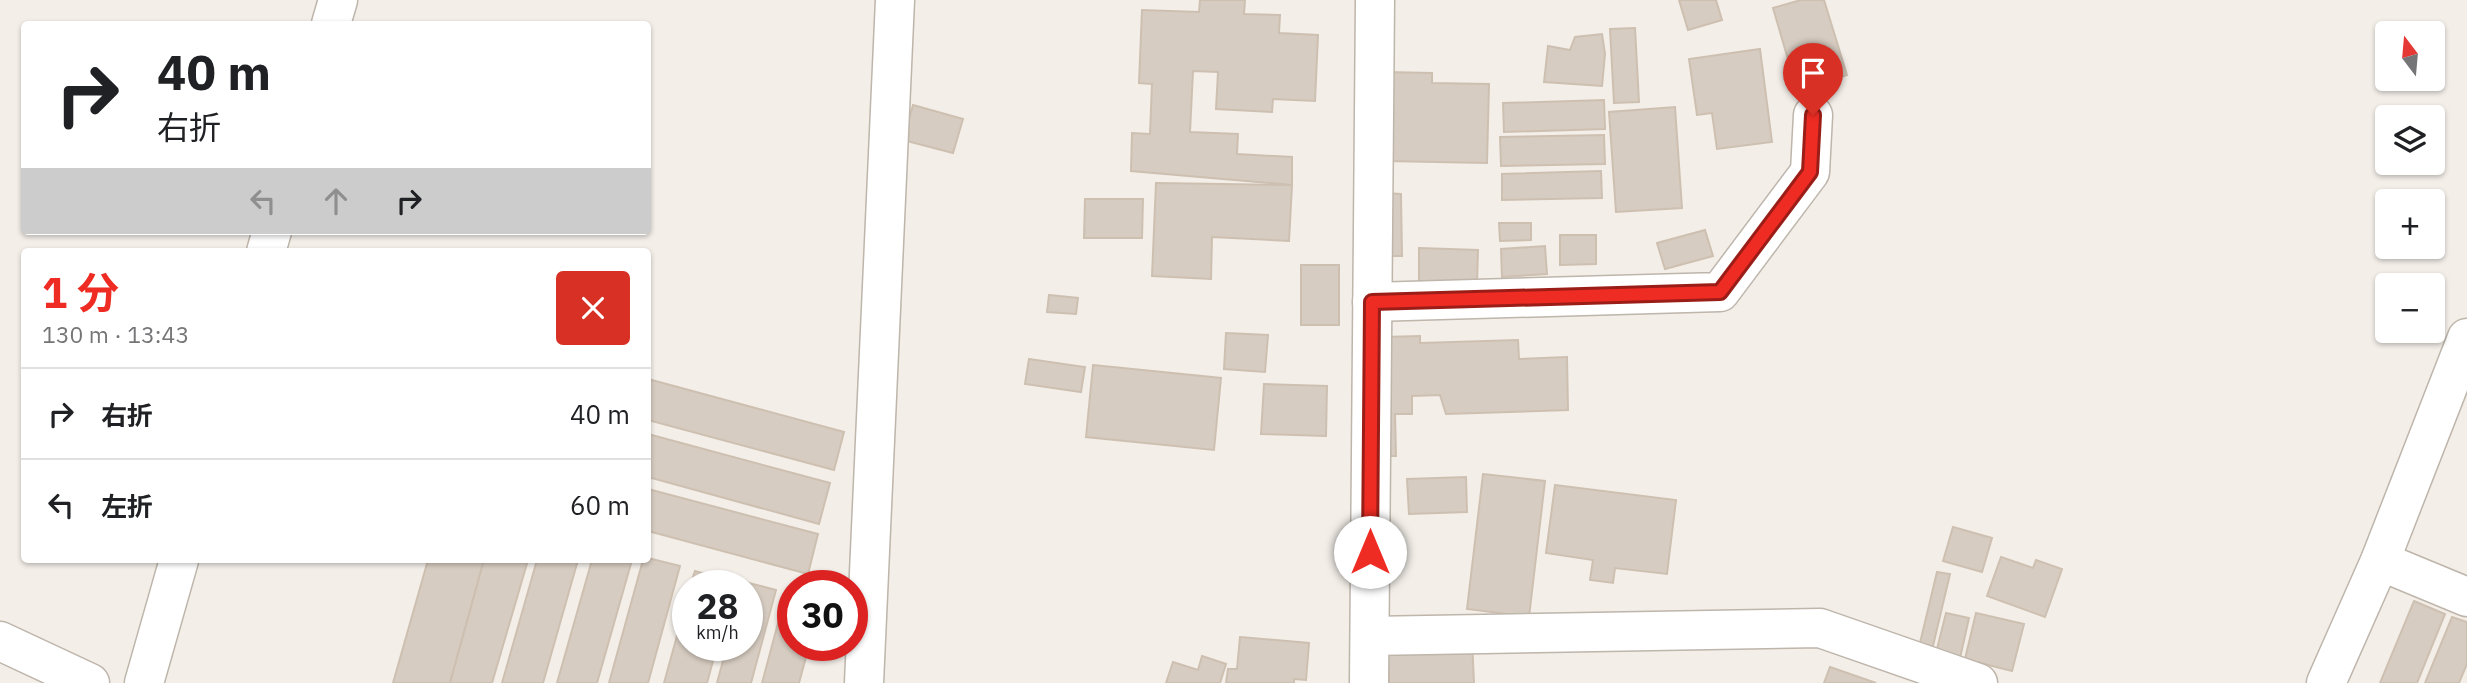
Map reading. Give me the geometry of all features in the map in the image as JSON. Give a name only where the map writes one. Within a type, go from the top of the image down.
[{"type":"street","points":[[332,21],[338,0]]},
{"type":"street","points":[[864,683],[895,0]]},
{"type":"street","points":[[1369,683],[1375,0]]},
{"type":"street","points":[[1372,302],[1720,292],[1810,172],[1813,115]]},
{"type":"street","points":[[2326,683],[2379,561],[2467,338]]},
{"type":"street","points":[[2379,561],[2467,597]]},
{"type":"street","points":[[144,683],[178,563]]},
{"type":"street","points":[[1370,636],[1820,628],[1978,683]]},
{"type":"street","points":[[0,641],[90,683]]},
{"type":"building","points":[[1200,0],[1245,0],[1244,14],[1280,15],[1279,33],[1318,35],[1315,101],[1273,99],[1272,112],[1216,109],[1218,72],[1193,71],[1190,132],[1238,134],[1237,154],[1292,157],[1292,185],[1131,171],[1132,133],[1150,134],[1152,84],[1139,83],[1142,10],[1199,12]]},
{"type":"building","points":[[1679,0],[1716,0],[1722,20],[1688,30]]},
{"type":"building","points":[[1801,0],[1824,0],[1847,75],[1797,90],[1773,8]]},
{"type":"building","points":[[1635,28],[1639,102],[1614,103],[1610,29]]},
{"type":"building","points":[[1602,34],[1605,54],[1602,86],[1544,82],[1548,46],[1570,50],[1575,37]]},
{"type":"building","points":[[1760,49],[1772,142],[1717,149],[1712,113],[1697,115],[1689,59]]},
{"type":"building","points":[[1386,72],[1432,73],[1432,83],[1489,84],[1487,163],[1385,161]]},
{"type":"building","points":[[1604,100],[1605,129],[1504,132],[1503,103]]},
{"type":"building","points":[[913,105],[963,119],[953,153],[903,140]]},
{"type":"building","points":[[1675,107],[1682,208],[1616,212],[1609,112]]},
{"type":"building","points":[[1604,135],[1605,164],[1501,166],[1500,137]]},
{"type":"building","points":[[1601,171],[1602,198],[1502,200],[1502,174]]},
{"type":"building","points":[[1156,183],[1292,185],[1289,241],[1212,237],[1211,279],[1152,276]]},
{"type":"building","points":[[1382,193],[1401,194],[1402,256],[1383,256]]},
{"type":"building","points":[[1085,199],[1143,199],[1142,238],[1084,238]]},
{"type":"building","points":[[1499,223],[1531,223],[1531,240],[1500,241]]},
{"type":"building","points":[[1705,230],[1713,256],[1665,269],[1657,243]]},
{"type":"building","points":[[1560,235],[1596,235],[1596,264],[1560,265]]},
{"type":"building","points":[[1545,246],[1547,274],[1502,277],[1501,249]]},
{"type":"building","points":[[1419,248],[1478,250],[1477,283],[1419,281]]},
{"type":"building","points":[[1301,265],[1339,265],[1339,325],[1301,325]]},
{"type":"building","points":[[1049,295],[1078,298],[1076,314],[1047,312]]},
{"type":"building","points":[[1226,333],[1268,335],[1265,372],[1224,369]]},
{"type":"building","points":[[1420,336],[1420,343],[1518,340],[1519,359],[1567,357],[1568,410],[1446,414],[1440,395],[1412,396],[1412,414],[1395,414],[1396,456],[1386,456],[1383,337]]},
{"type":"building","points":[[1029,359],[1085,367],[1081,392],[1025,384]]},
{"type":"building","points":[[1093,365],[1221,378],[1214,450],[1086,437]]},
{"type":"building","points":[[651,380],[844,432],[834,470],[651,421]]},
{"type":"building","points":[[1264,384],[1327,386],[1326,436],[1261,434]]},
{"type":"building","points":[[651,435],[830,483],[819,524],[651,478]]},
{"type":"building","points":[[1483,474],[1545,481],[1529,617],[1467,609]]},
{"type":"building","points":[[1466,477],[1467,512],[1409,514],[1407,479]]},
{"type":"building","points":[[1555,485],[1676,500],[1667,574],[1615,568],[1613,583],[1590,580],[1593,560],[1546,553]]},
{"type":"building","points":[[651,490],[818,534],[809,570],[793,570],[651,532]]},
{"type":"building","points":[[1953,527],[1992,538],[1982,572],[1943,561]]},
{"type":"building","points":[[2001,557],[2033,568],[2036,560],[2062,569],[2045,617],[1987,596]]},
{"type":"building","points":[[651,559],[680,566],[679,570],[672,570],[672,595],[648,683],[609,683],[642,563],[651,563]]},
{"type":"building","points":[[427,563],[483,563],[450,683],[393,683]]},
{"type":"building","points":[[483,563],[527,563],[492,683],[450,683]]},
{"type":"building","points":[[536,563],[577,563],[543,683],[502,683]]},
{"type":"building","points":[[591,563],[631,563],[597,683],[557,683]]},
{"type":"building","points":[[1937,572],[1950,574],[1932,650],[1919,647]]},
{"type":"building","points":[[763,587],[776,590],[763,638]]},
{"type":"building","points":[[2414,601],[2445,614],[2417,683],[2380,683]]},
{"type":"building","points":[[1946,613],[1969,618],[1960,658],[1936,653]]},
{"type":"building","points":[[1976,613],[2024,624],[2012,671],[1965,659]]},
{"type":"building","points":[[2452,617],[2467,622],[2467,664],[2459,683],[2425,683]]},
{"type":"building","points":[[777,627],[777,661],[805,661],[799,683],[762,683]]},
{"type":"building","points":[[1240,637],[1309,643],[1306,680],[1294,679],[1294,683],[1226,683],[1228,669],[1237,669]]},
{"type":"building","points":[[1472,640],[1474,683],[1389,683],[1388,654]]},
{"type":"building","points":[[672,654],[672,661],[713,661],[707,683],[664,683]]},
{"type":"building","points":[[1202,656],[1226,664],[1220,683],[1166,683],[1173,662],[1198,670]]},
{"type":"building","points":[[723,661],[757,661],[751,683],[717,683]]},
{"type":"building","points":[[1830,667],[1876,683],[1824,683]]},
{"type":"route","points":[[1370,552],[1372,302],[1720,292],[1810,172],[1813,115]]}]
